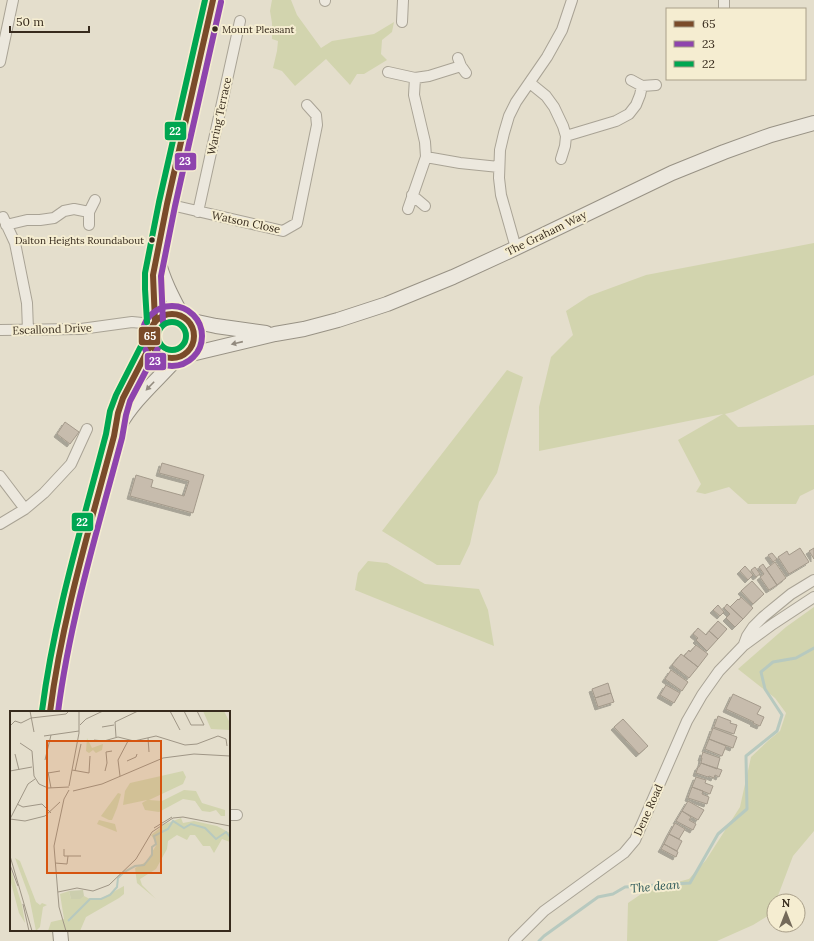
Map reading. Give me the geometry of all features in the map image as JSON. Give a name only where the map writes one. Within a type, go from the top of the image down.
[{"type":"main road","points":[[180,357],[169,358],[162,356],[155,351],[151,344],[150,335],[153,324],[153,275],[158,257],[167,204],[213,0]]},
{"type":"main road","name":"The Graham Way","points":[[180,357],[338,320],[387,304],[453,277],[672,173],[724,152],[814,123]]},
{"type":"main road","points":[[114,436],[124,417],[137,401],[180,357],[188,352],[193,345],[195,336],[193,327],[171,297],[161,274],[158,257]]},
{"type":"main road","points":[[153,324],[160,317],[167,314],[175,314],[185,318]]},
{"type":"main road","name":"The Graham Way","points":[[185,318],[216,326],[275,334]]},
{"type":"main road","points":[[50,711],[54,680],[74,590],[114,436],[118,413],[123,398],[151,344]]},
{"type":"main road","points":[[60,931],[61,941]]},
{"type":"street","points":[[0,62],[13,0]]},
{"type":"street","points":[[402,22],[403,0]]},
{"type":"street","points":[[516,248],[501,196],[499,178],[500,150],[509,116],[516,102],[547,57],[562,30],[572,0]]},
{"type":"street","name":"Waring Terrace","points":[[198,212],[240,21]]},
{"type":"street","points":[[388,72],[415,78],[429,76],[462,66]]},
{"type":"street","points":[[408,209],[426,157],[425,142],[414,95],[415,78]]},
{"type":"street","points":[[631,80],[642,86],[656,85]]},
{"type":"street","points":[[530,82],[546,96],[554,107],[563,126],[566,136],[561,159]]},
{"type":"street","points":[[566,136],[616,121],[630,114],[636,105],[642,86]]},
{"type":"street","name":"Watson Close","points":[[167,204],[283,231],[297,223],[317,125],[316,115],[307,105]]},
{"type":"street","points":[[426,157],[460,163],[499,167]]},
{"type":"street","points":[[412,195],[425,206]]},
{"type":"street","points":[[89,225],[89,212],[95,200]]},
{"type":"street","points":[[28,330],[28,303],[22,273],[15,243],[5,221],[54,218],[64,211],[74,209],[89,212]]},
{"type":"street","name":"Escallond Drive","points":[[0,330],[81,329],[132,322],[153,324]]},
{"type":"street","points":[[0,524],[25,509],[71,464],[87,429]]},
{"type":"street","points":[[0,476],[25,509]]},
{"type":"street","name":"Dene Road","points":[[743,646],[753,627],[763,617],[791,594],[814,580]]},
{"type":"street","name":"Dene Road","points":[[514,941],[544,912],[624,853],[635,840],[687,721],[718,671],[743,646],[814,597]]},
{"type":"green space","points":[[272,0],[291,0],[297,15],[321,48],[332,41],[374,34],[394,22],[392,32],[382,40],[381,54],[387,60],[364,74],[357,74],[350,85],[326,59],[295,86],[282,71],[273,68],[278,41],[272,39],[270,11]]},
{"type":"green space","points":[[814,243],[814,375],[733,412],[725,414],[738,427],[814,425],[814,489],[800,496],[796,504],[748,504],[729,487],[705,494],[696,492],[701,484],[678,440],[723,414],[539,451],[539,407],[551,357],[573,335],[566,311],[589,296],[646,275]]},
{"type":"green space","points":[[507,370],[523,377],[497,473],[479,502],[470,544],[460,565],[437,565],[382,531]]},
{"type":"green space","points":[[368,561],[387,563],[425,584],[479,589],[488,610],[494,646],[355,590],[358,573]]},
{"type":"green space","points":[[814,607],[814,831],[793,856],[779,893],[766,893],[766,917],[753,925],[717,941],[627,941],[628,903],[647,890],[689,879],[706,860],[740,807],[751,757],[780,731],[786,713],[775,698],[738,669],[786,627]]},
{"type":"building","points":[[65,422],[79,432],[70,444],[57,434]]},
{"type":"building","points":[[162,463],[204,475],[193,513],[130,496],[136,475],[153,480],[151,487],[184,496],[189,481],[159,473]]},
{"type":"building","points":[[800,548],[809,562],[789,574],[778,557],[787,551],[789,555]]},
{"type":"building","points":[[814,548],[814,559],[809,551]]},
{"type":"building","points":[[772,553],[777,559],[773,562],[768,555]]},
{"type":"building","points":[[775,562],[786,578],[777,585],[766,569]]},
{"type":"building","points":[[763,564],[777,585],[769,590],[760,577],[764,574],[759,567]]},
{"type":"building","points":[[745,566],[753,575],[748,580],[740,571]]},
{"type":"building","points":[[755,567],[760,574],[756,577],[751,570]]},
{"type":"building","points":[[752,581],[764,594],[753,604],[741,591]]},
{"type":"building","points":[[741,597],[753,608],[743,619],[730,607]]},
{"type":"building","points":[[727,604],[743,619],[735,627],[726,618],[730,614],[724,608]]},
{"type":"building","points":[[718,605],[724,612],[720,616],[713,610]]},
{"type":"building","points":[[718,621],[727,629],[718,639],[709,631]]},
{"type":"building","points":[[698,628],[706,635],[709,631],[718,639],[707,651],[696,640],[698,638],[693,634]]},
{"type":"building","points":[[696,645],[708,654],[698,667],[684,656]]},
{"type":"building","points":[[681,654],[698,667],[689,678],[672,665]]},
{"type":"building","points":[[671,670],[688,682],[682,691],[665,679]]},
{"type":"building","points":[[608,683],[611,693],[595,698],[592,689]]},
{"type":"building","points":[[666,685],[680,693],[674,703],[660,695]]},
{"type":"building","points":[[611,693],[614,702],[598,707],[595,698]]},
{"type":"building","points":[[733,694],[761,707],[757,714],[764,717],[760,726],[726,709]]},
{"type":"building","points":[[718,716],[737,725],[734,734],[714,727]]},
{"type":"building","points":[[623,719],[648,746],[639,754],[614,727]]},
{"type":"building","points":[[713,728],[737,737],[733,748],[709,739]]},
{"type":"building","points":[[709,739],[726,746],[722,756],[705,749]]},
{"type":"building","points":[[703,752],[720,758],[717,769],[701,763]]},
{"type":"building","points":[[701,763],[722,770],[719,777],[715,775],[714,778],[708,777],[696,773]]},
{"type":"building","points":[[696,777],[706,780],[705,783],[713,786],[710,794],[692,787]]},
{"type":"building","points":[[692,787],[703,791],[702,794],[709,797],[707,804],[688,798]]},
{"type":"building","points":[[688,801],[704,810],[698,820],[682,811]]},
{"type":"building","points":[[682,811],[691,817],[689,820],[696,824],[693,830],[676,821]]},
{"type":"building","points":[[675,823],[685,829],[679,839],[669,834]]},
{"type":"building","points":[[669,834],[682,841],[677,851],[664,844]]},
{"type":"building","points":[[664,844],[678,852],[676,857],[661,849]]},
{"type":"waterway","name":"The dean","points":[[539,941],[598,897],[613,894],[625,887],[690,883],[718,834],[747,809],[746,756],[777,731],[782,715],[765,689],[761,672],[773,662],[796,658],[814,648]]},
{"type":"transit line","name":"22","points":[[147,322],[145,273],[159,202],[205,0]]},
{"type":"transit line","name":"65","points":[[155,322],[153,275],[167,204],[213,0]]},
{"type":"transit line","name":"23","points":[[163,322],[161,276],[175,206],[221,2]]},
{"type":"transit line","name":"23","points":[[166,306],[178,306],[189,311],[197,319],[202,330],[202,336],[200,348],[189,361],[178,366],[166,366],[155,361],[147,353],[142,342],[142,330],[147,319],[155,311],[166,306]]},
{"type":"transit line","name":"65","points":[[168,314],[176,314],[181,315],[188,320],[193,327],[194,336],[193,345],[188,352],[181,357],[168,358],[160,355],[153,348],[150,340],[150,332],[153,324],[160,317],[168,314]]},
{"type":"transit line","name":"22","points":[[172,322],[182,326],[186,336],[182,346],[172,350],[162,346],[158,336],[162,326],[172,322]]},
{"type":"transit line","name":"22","points":[[42,711],[47,676],[61,606],[106,434],[110,411],[116,395],[144,340]]},
{"type":"transit line","name":"65","points":[[50,711],[55,677],[69,607],[114,436],[118,413],[123,398],[151,344]]},
{"type":"transit line","name":"23","points":[[58,711],[63,677],[77,608],[122,438],[126,415],[130,401],[158,348]]},
{"type":"place","name":"Mount Pleasant","points":[[215,29]]},
{"type":"place","name":"Dalton Heights Roundabout","points":[[152,240]]}]
